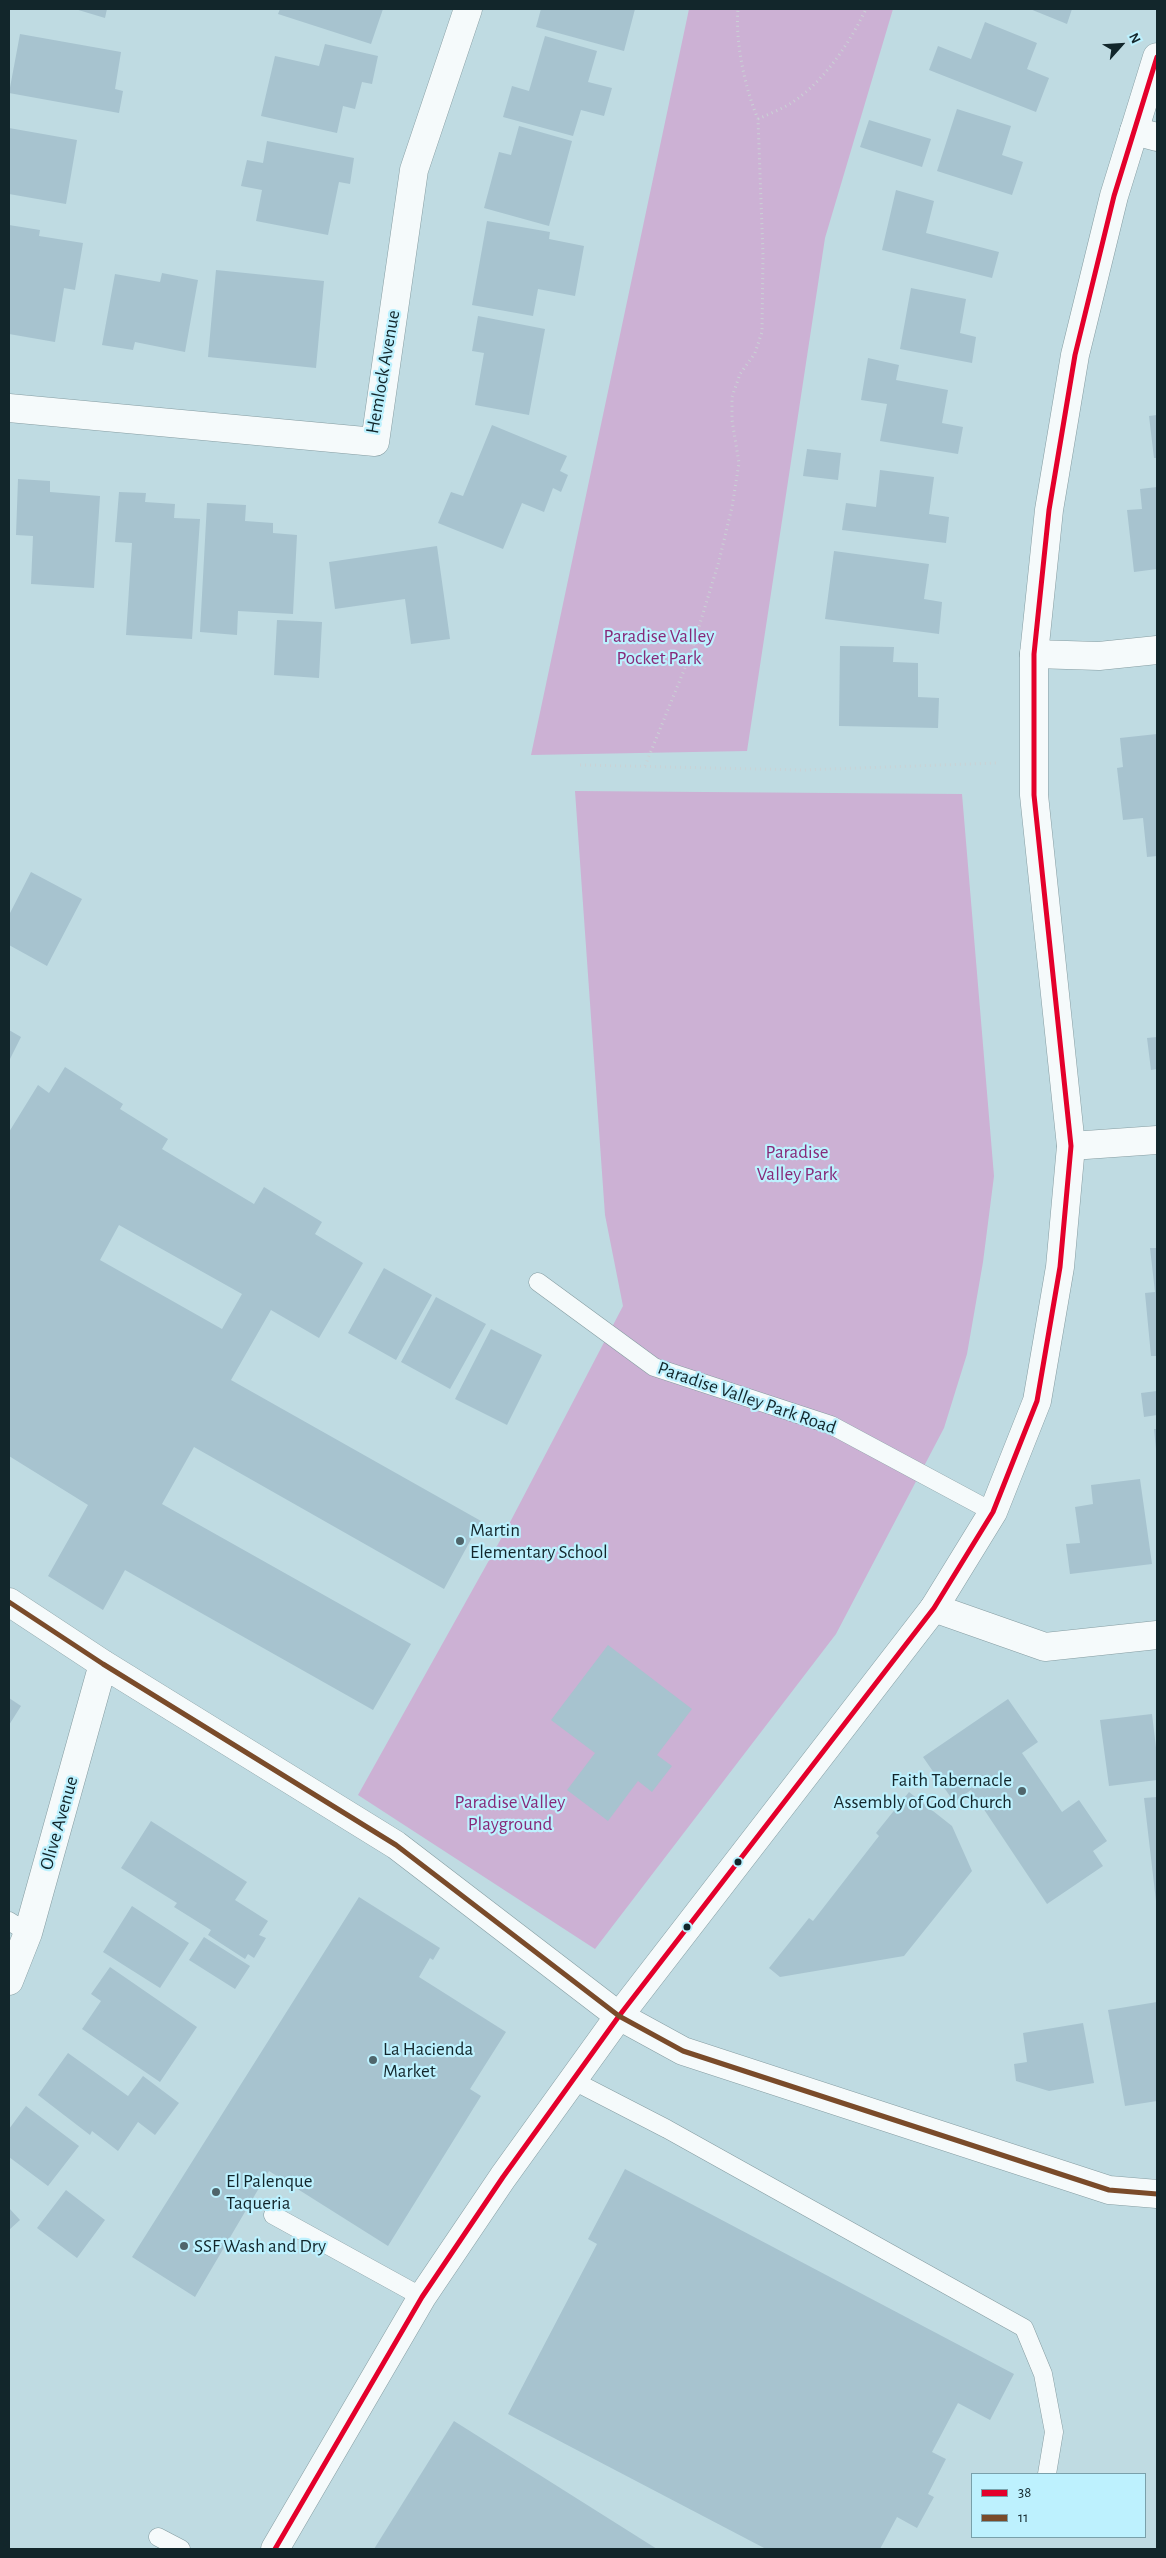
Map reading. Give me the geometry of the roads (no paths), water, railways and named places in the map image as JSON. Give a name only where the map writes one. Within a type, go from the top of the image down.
[{"type":"street","name":"Hemlock Avenue","points":[[9,408],[375,442],[414,170],[468,9]]},
{"type":"street","points":[[275,2549],[422,2297],[572,2080],[618,2016],[934,1608],[993,1512],[1038,1401],[1060,1267],[1071,1146],[1034,795],[1034,654],[1049,510],[1075,355],[1114,196],[1146,134],[1157,57]]},
{"type":"street","points":[[1034,654],[1099,656],[1157,650]]},
{"type":"street","points":[[1071,1146],[1157,1140]]},
{"type":"street","points":[[9,1602],[103,1664],[396,1845],[618,2016],[692,2054],[1109,2190],[1157,2194]]},
{"type":"street","points":[[934,1608],[1045,1647],[1157,1635]]},
{"type":"street","name":"Olive Avenue","points":[[9,1981],[18,1927],[103,1664]]},
{"type":"lane","name":"Paradise Valley Park Road","points":[[538,1282],[654,1367],[831,1425],[993,1512]]},
{"type":"lane","points":[[572,2080],[667,2129],[1024,2328],[1043,2374],[1054,2432],[1047,2473]]},
{"type":"lane","points":[[273,2215],[422,2297]]},
{"type":"lane","points":[[158,2537],[181,2549]]},
{"type":"place","name":"Martin Elementary School","points":[[460,1541]]},
{"type":"place","name":"Faith Tabernacle Assembly of God Church","points":[[1022,1791]]},
{"type":"place","name":"La Hacienda Market","points":[[373,2060]]},
{"type":"place","name":"El Palenque Taqueria","points":[[216,2192]]},
{"type":"place","name":"SSF Wash and Dry","points":[[184,2246]]},
{"type":"park label","name":"Paradise Valley Pocket Park","points":[[659,647]]},
{"type":"park label","name":"Paradise Valley Park","points":[[797,1163]]},
{"type":"park label","name":"Paradise Valley Playground","points":[[510,1813]]}]
